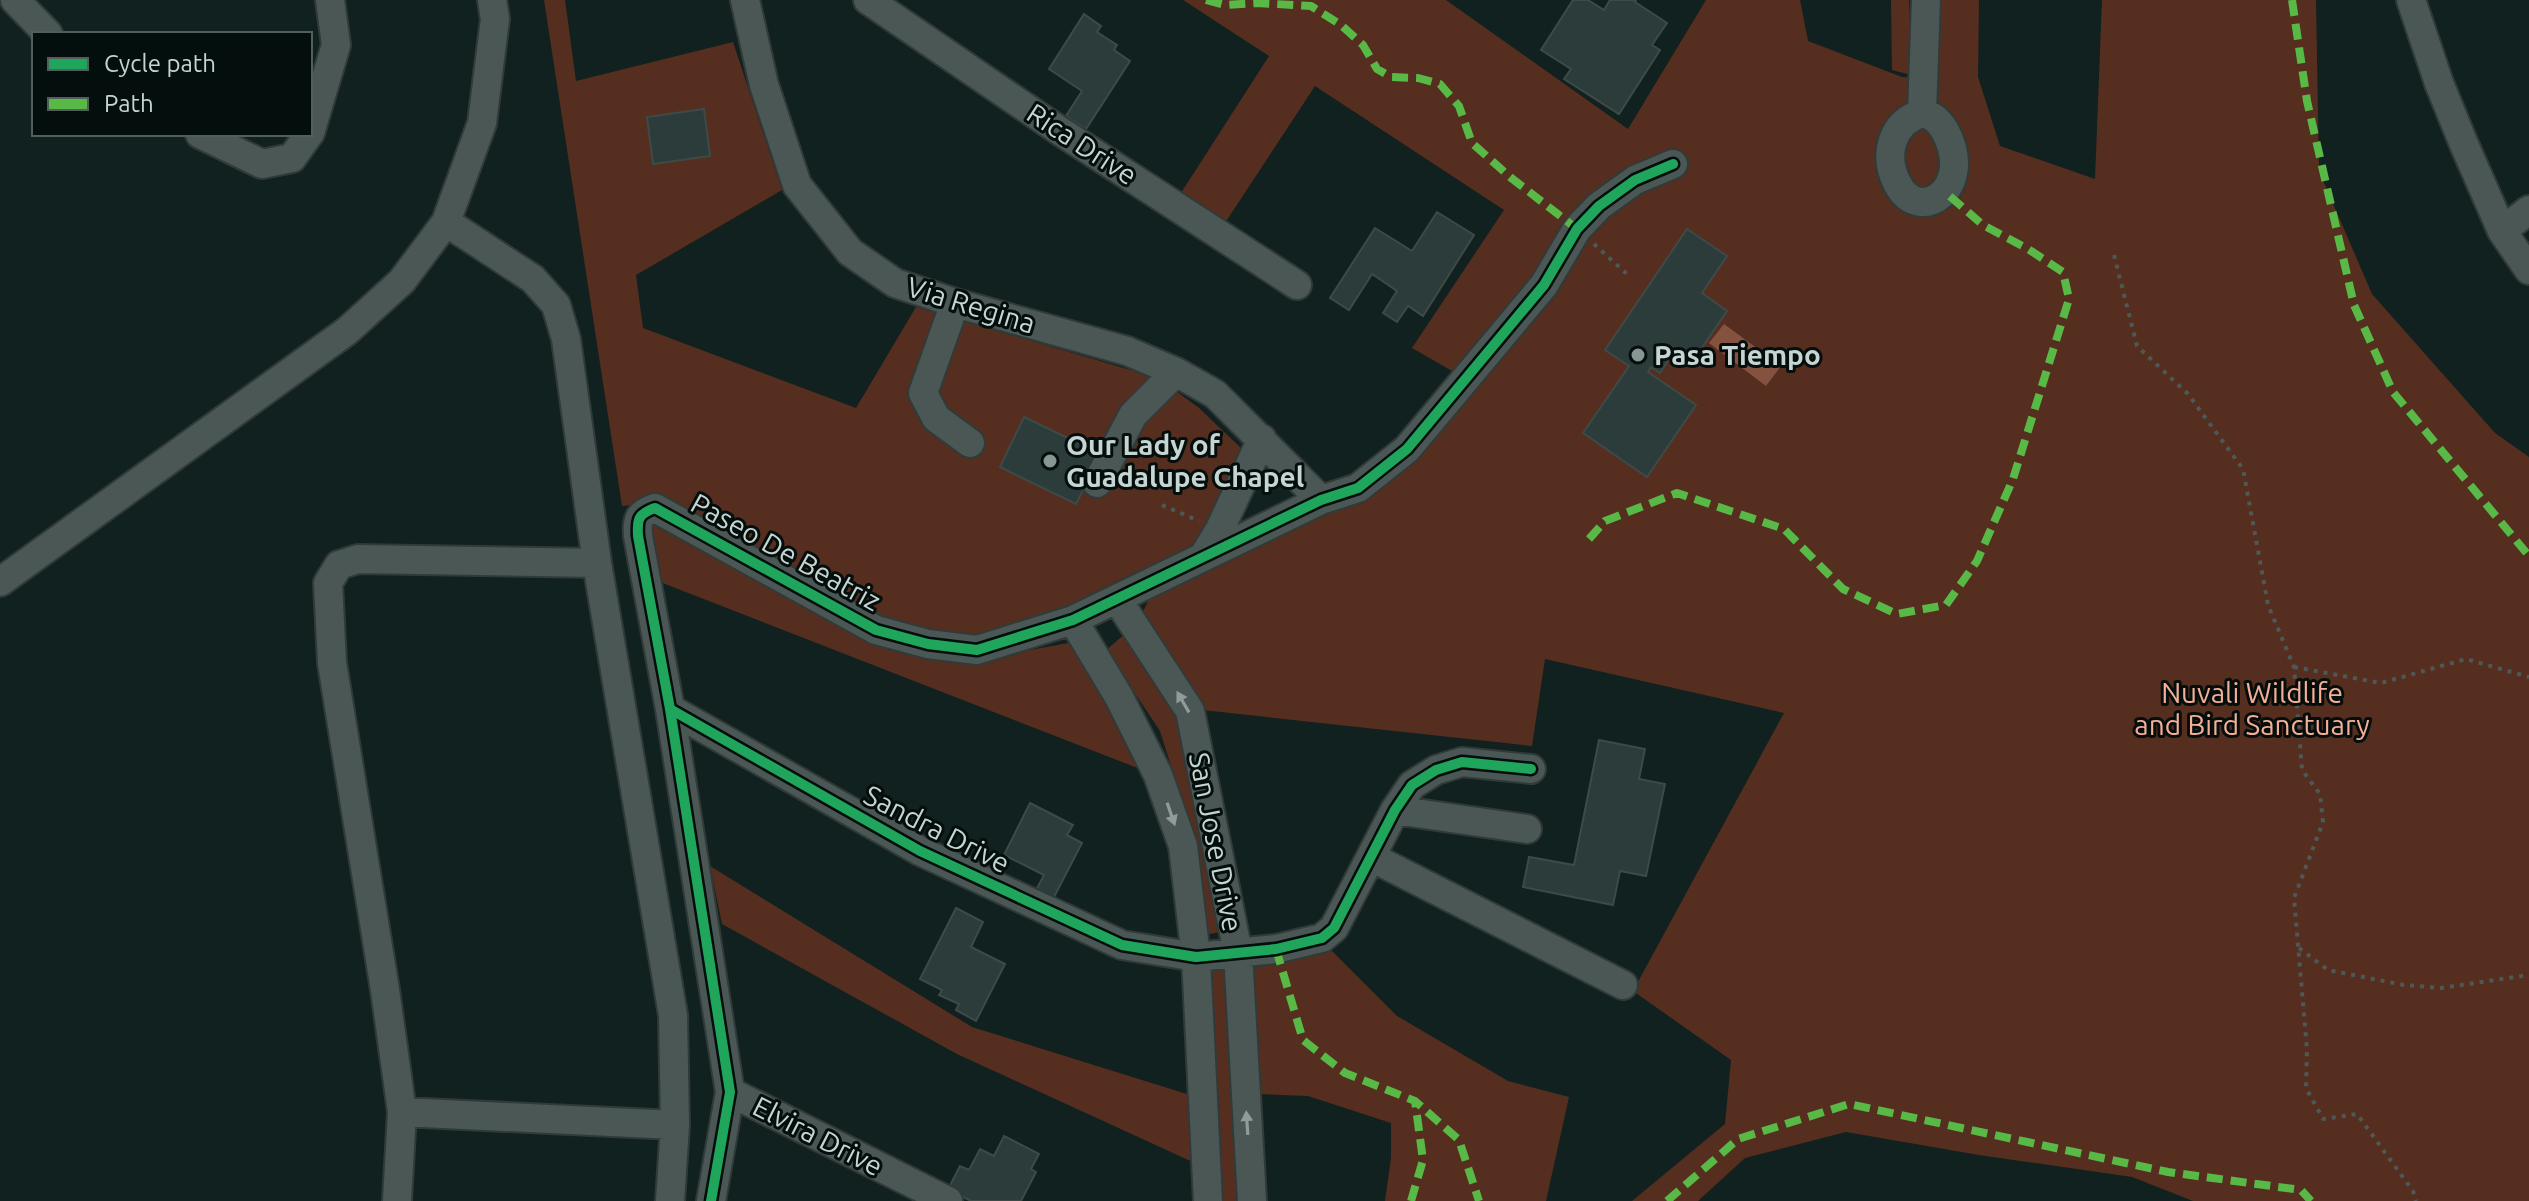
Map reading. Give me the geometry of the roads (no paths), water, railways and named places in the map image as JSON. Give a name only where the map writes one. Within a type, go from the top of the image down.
[{"type":"street","points":[[15,0],[46,32]]},
{"type":"street","points":[[312,126],[336,45],[330,0]]},
{"type":"street","points":[[0,582],[347,331],[402,281],[446,222],[482,123],[495,19],[492,0]]},
{"type":"street","name":"Via Regina","points":[[745,0],[764,85],[797,185],[850,252],[895,283],[1127,351],[1176,372],[1215,394],[1321,500]]},
{"type":"street","name":"Rica Drive","points":[[868,0],[1060,131],[1297,285]]},
{"type":"street","points":[[1922,113],[1926,0]]},
{"type":"street","points":[[2411,0],[2439,83],[2519,248]]},
{"type":"street","points":[[204,136],[262,164],[292,158],[308,136]]},
{"type":"street","points":[[1073,620],[1321,500],[1358,488],[1407,449],[1544,285],[1577,229],[1599,206],[1635,180],[1673,164]]},
{"type":"street","points":[[2519,248],[2529,210]]},
{"type":"street","points":[[446,222],[533,279],[556,305],[566,339],[597,563],[673,1015],[675,1125],[670,1201]]},
{"type":"street","points":[[955,303],[923,393],[936,418],[970,443]]},
{"type":"street","points":[[1097,483],[1133,415],[1176,372]]},
{"type":"street","points":[[1205,554],[1262,439]]},
{"type":"street","name":"Paseo De Beatriz","points":[[711,1201],[730,1092],[637,520],[642,513],[655,508],[876,630],[928,644],[977,650],[1073,620]]},
{"type":"street","points":[[397,1201],[402,1112],[332,663],[328,583],[339,565],[358,559],[597,563]]},
{"type":"street","name":"San Jose Drive","points":[[1117,599],[1190,711],[1238,953],[1252,1201]]},
{"type":"street","name":"San Jose Drive","points":[[1073,620],[1119,697],[1158,775],[1183,846],[1196,957],[1208,1201]]},
{"type":"street","name":"Sandra Drive","points":[[670,709],[949,865],[1122,945],[1196,957],[1276,949],[1322,938],[1334,928],[1395,810],[1412,785],[1436,770],[1462,762],[1531,769]]},
{"type":"street","points":[[1395,810],[1527,829]]},
{"type":"street","points":[[1371,857],[1623,985]]},
{"type":"street","name":"Elvira Drive","points":[[730,1092],[948,1201]]},
{"type":"street","points":[[402,1112],[675,1125]]},
{"type":"place","name":"Pasa Tiempo","points":[[1638,355]]},
{"type":"place","name":"Our Lady of Guadalupe Chapel","points":[[1050,461]]},
{"type":"park label","name":"Nuvali Wildlife and Bird Sanctuary","points":[[2252,709]]}]
